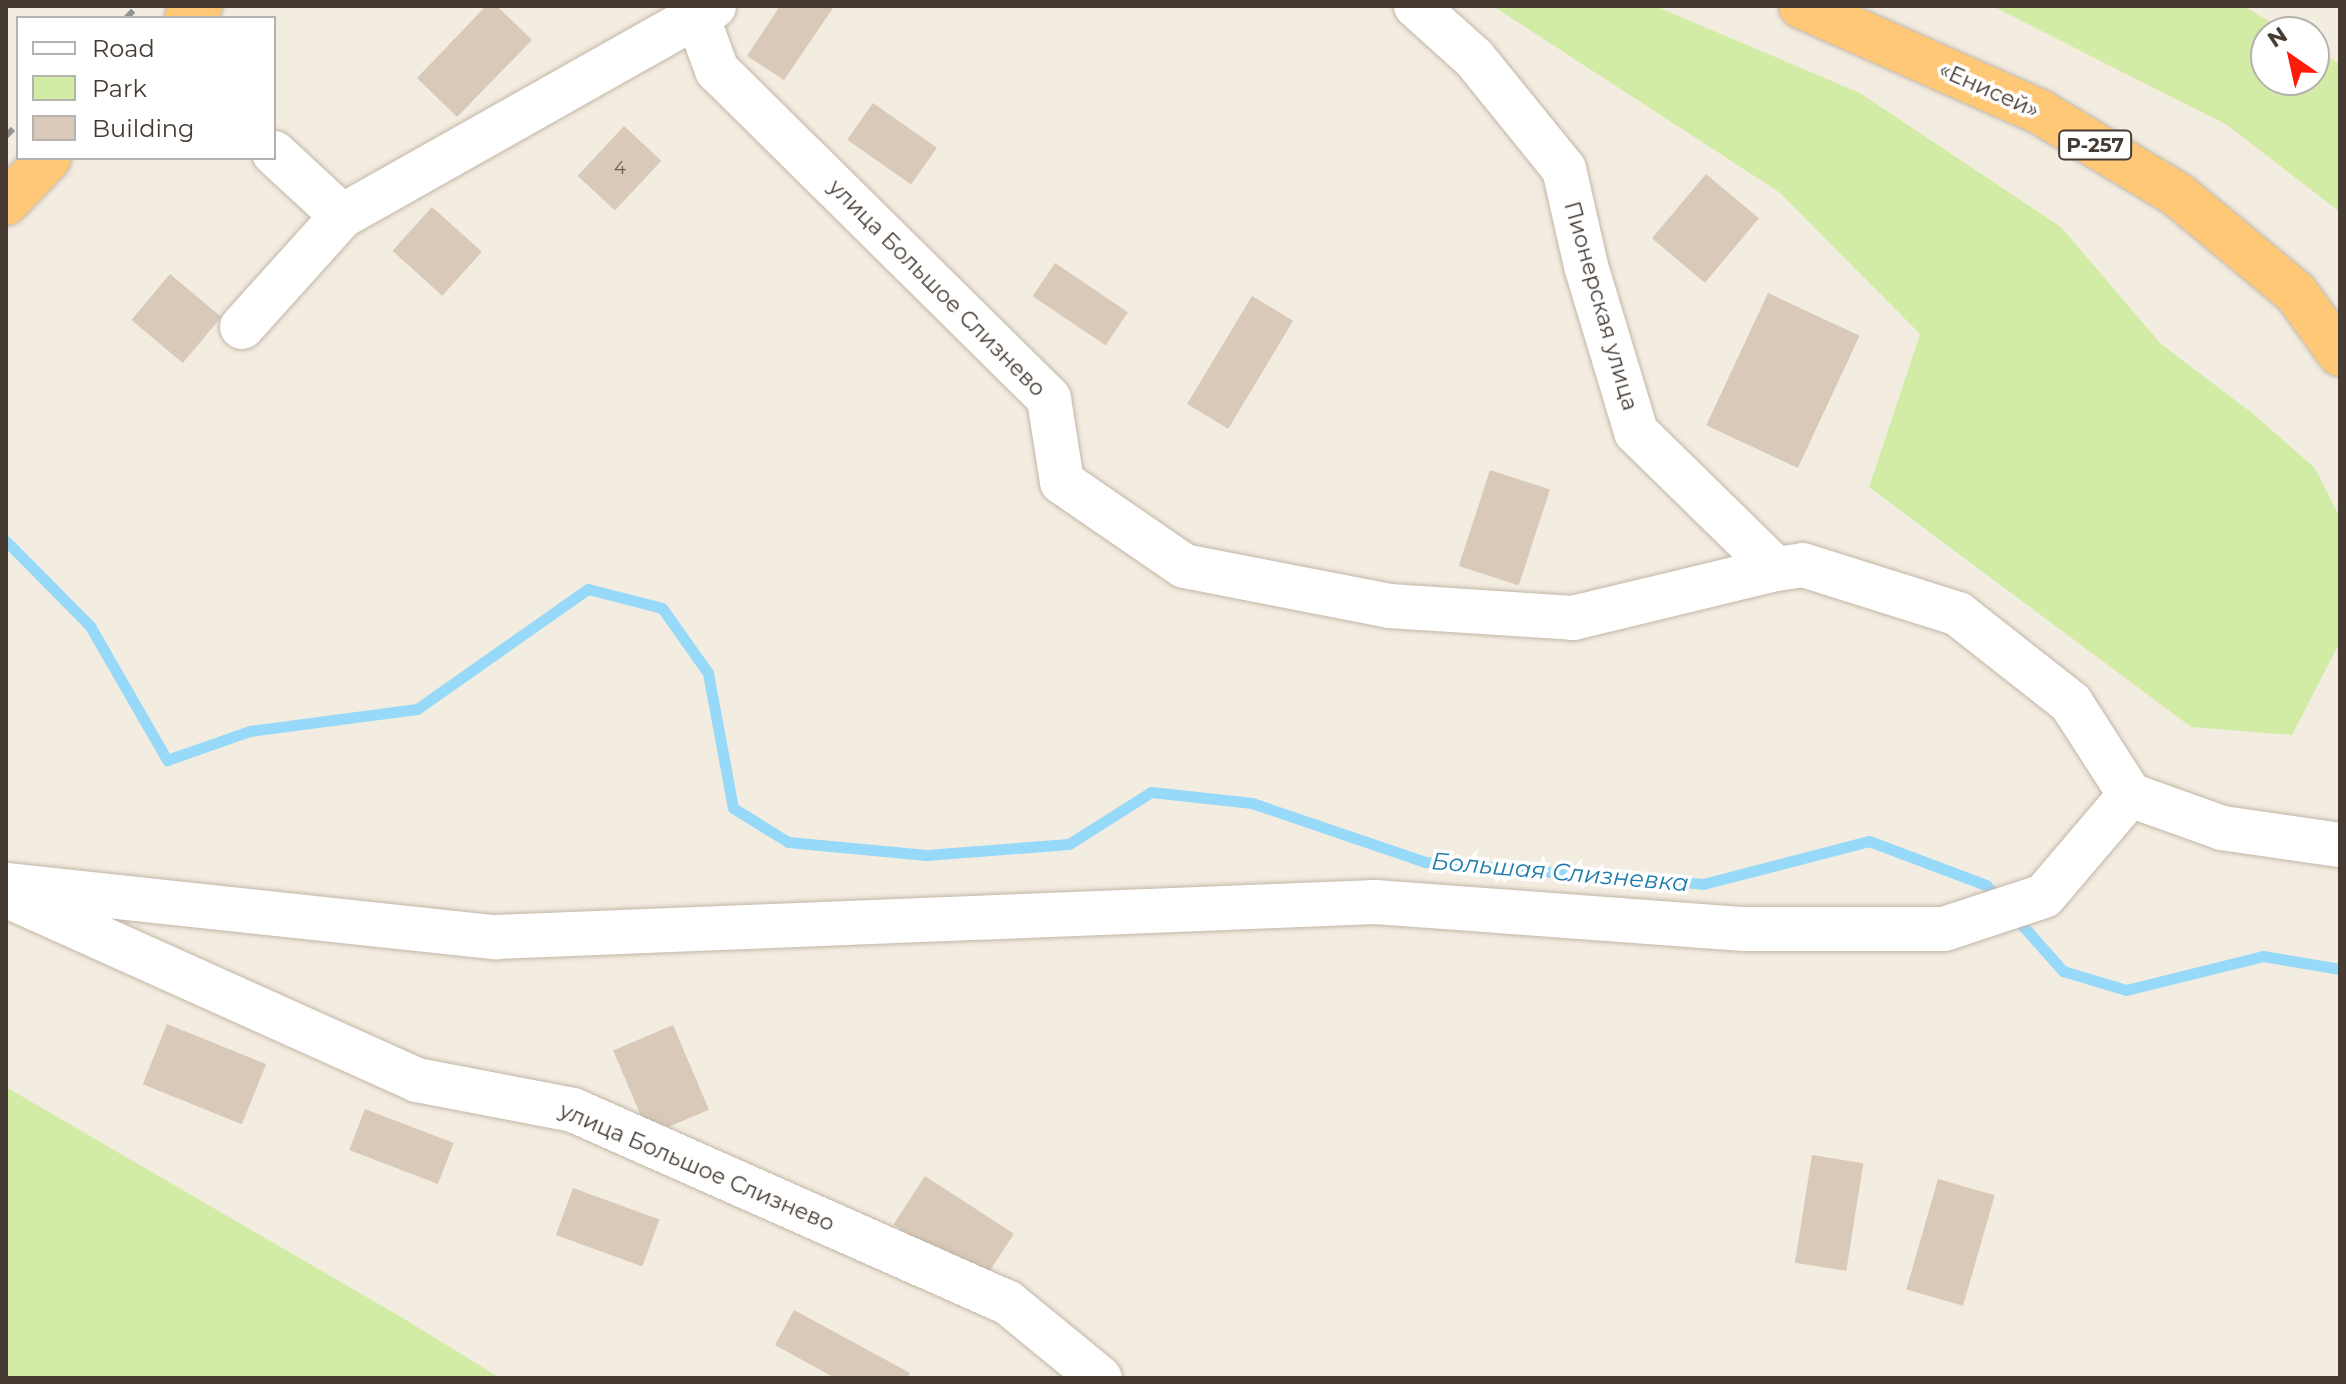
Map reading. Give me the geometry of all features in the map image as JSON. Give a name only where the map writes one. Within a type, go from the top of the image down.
[{"type":"highway","name":"«Енисей»","points":[[1801,6],[2040,112],[2178,195],[2296,293],[2340,354]]},
{"type":"highway","points":[[6,203],[47,160]]},
{"type":"street","name":"Пионерская улица","points":[[1416,6],[1474,58],[1564,169],[1586,266],[1636,432],[1776,569]]},
{"type":"street","name":"улица Большое Слизнево","points":[[706,11],[717,70],[1049,399],[1062,482],[1184,566],[1389,606],[1573,618],[1776,569]]},
{"type":"street","points":[[242,327],[342,216],[706,11]]},
{"type":"street","points":[[276,155],[342,216]]},
{"type":"street","points":[[1776,569],[1803,565],[1958,614],[2071,703],[2130,795],[2222,828],[2340,845]]},
{"type":"street","points":[[6,885],[496,937],[1375,902],[1744,929],[1944,929],[2044,896],[2130,795]]},
{"type":"street","name":"улица Большое Слизнево","points":[[6,895],[417,1080],[573,1110],[1007,1302],[1100,1378]]},
{"type":"green space","points":[[1493,6],[1655,6],[1860,93],[2061,227],[2161,344],[2252,413],[2315,468],[2340,518],[2340,642],[2292,735],[2191,727],[1869,487],[1920,334],[1779,192]]},
{"type":"green space","points":[[1992,6],[2244,6],[2261,16],[2250,16],[2250,96],[2330,96],[2330,58],[2340,64],[2340,212],[2227,125]]},
{"type":"green space","points":[[6,1087],[406,1320],[500,1378],[6,1378]]},
{"type":"building","points":[[486,6],[497,6],[532,40],[457,117],[417,78]]},
{"type":"building","points":[[780,6],[833,8],[784,80],[747,56]]},
{"type":"building","points":[[873,103],[937,148],[911,185],[847,140]]},
{"type":"building","points":[[624,126],[661,161],[615,211],[578,176]]},
{"type":"building","points":[[1706,174],[1759,218],[1705,283],[1652,238]]},
{"type":"building","points":[[432,207],[482,252],[442,296],[393,251]]},
{"type":"building","points":[[1055,263],[1128,312],[1106,345],[1033,296]]},
{"type":"building","points":[[170,274],[221,317],[183,363],[131,320]]},
{"type":"building","points":[[1768,293],[1860,336],[1798,468],[1706,425]]},
{"type":"building","points":[[1252,296],[1293,321],[1228,429],[1187,404]]},
{"type":"building","points":[[1490,470],[1550,489],[1519,586],[1459,566]]},
{"type":"building","points":[[167,1024],[266,1064],[242,1124],[143,1084]]},
{"type":"building","points":[[673,1025],[709,1110],[649,1135],[613,1050]]},
{"type":"building","points":[[365,1109],[454,1143],[438,1184],[349,1150]]},
{"type":"building","points":[[1812,1155],[1863,1163],[1846,1271],[1795,1263]]},
{"type":"building","points":[[925,1176],[1014,1234],[982,1282],[893,1225]]},
{"type":"building","points":[[1938,1179],[1995,1195],[1963,1306],[1906,1290]]},
{"type":"building","points":[[573,1188],[659,1219],[642,1266],[556,1235]]},
{"type":"building","points":[[794,1310],[910,1373],[908,1378],[835,1378],[775,1345]]},
{"type":"waterway","name":"Большая Слизневка","points":[[6,541],[90,626],[167,760],[250,731],[417,709],[588,589],[662,608],[708,673],[733,808],[788,842],[926,855],[1069,844],[1151,792],[1252,803],[1425,862],[1703,884],[1869,841],[1986,885],[2000,900]]},
{"type":"waterway","name":"Большая Слизневка","points":[[2014,916],[2063,971],[2126,990],[2263,956],[2340,969]]},
{"type":"railway","points":[[128,16],[138,6]]},
{"type":"railway","points":[[6,136],[16,126]]}]
